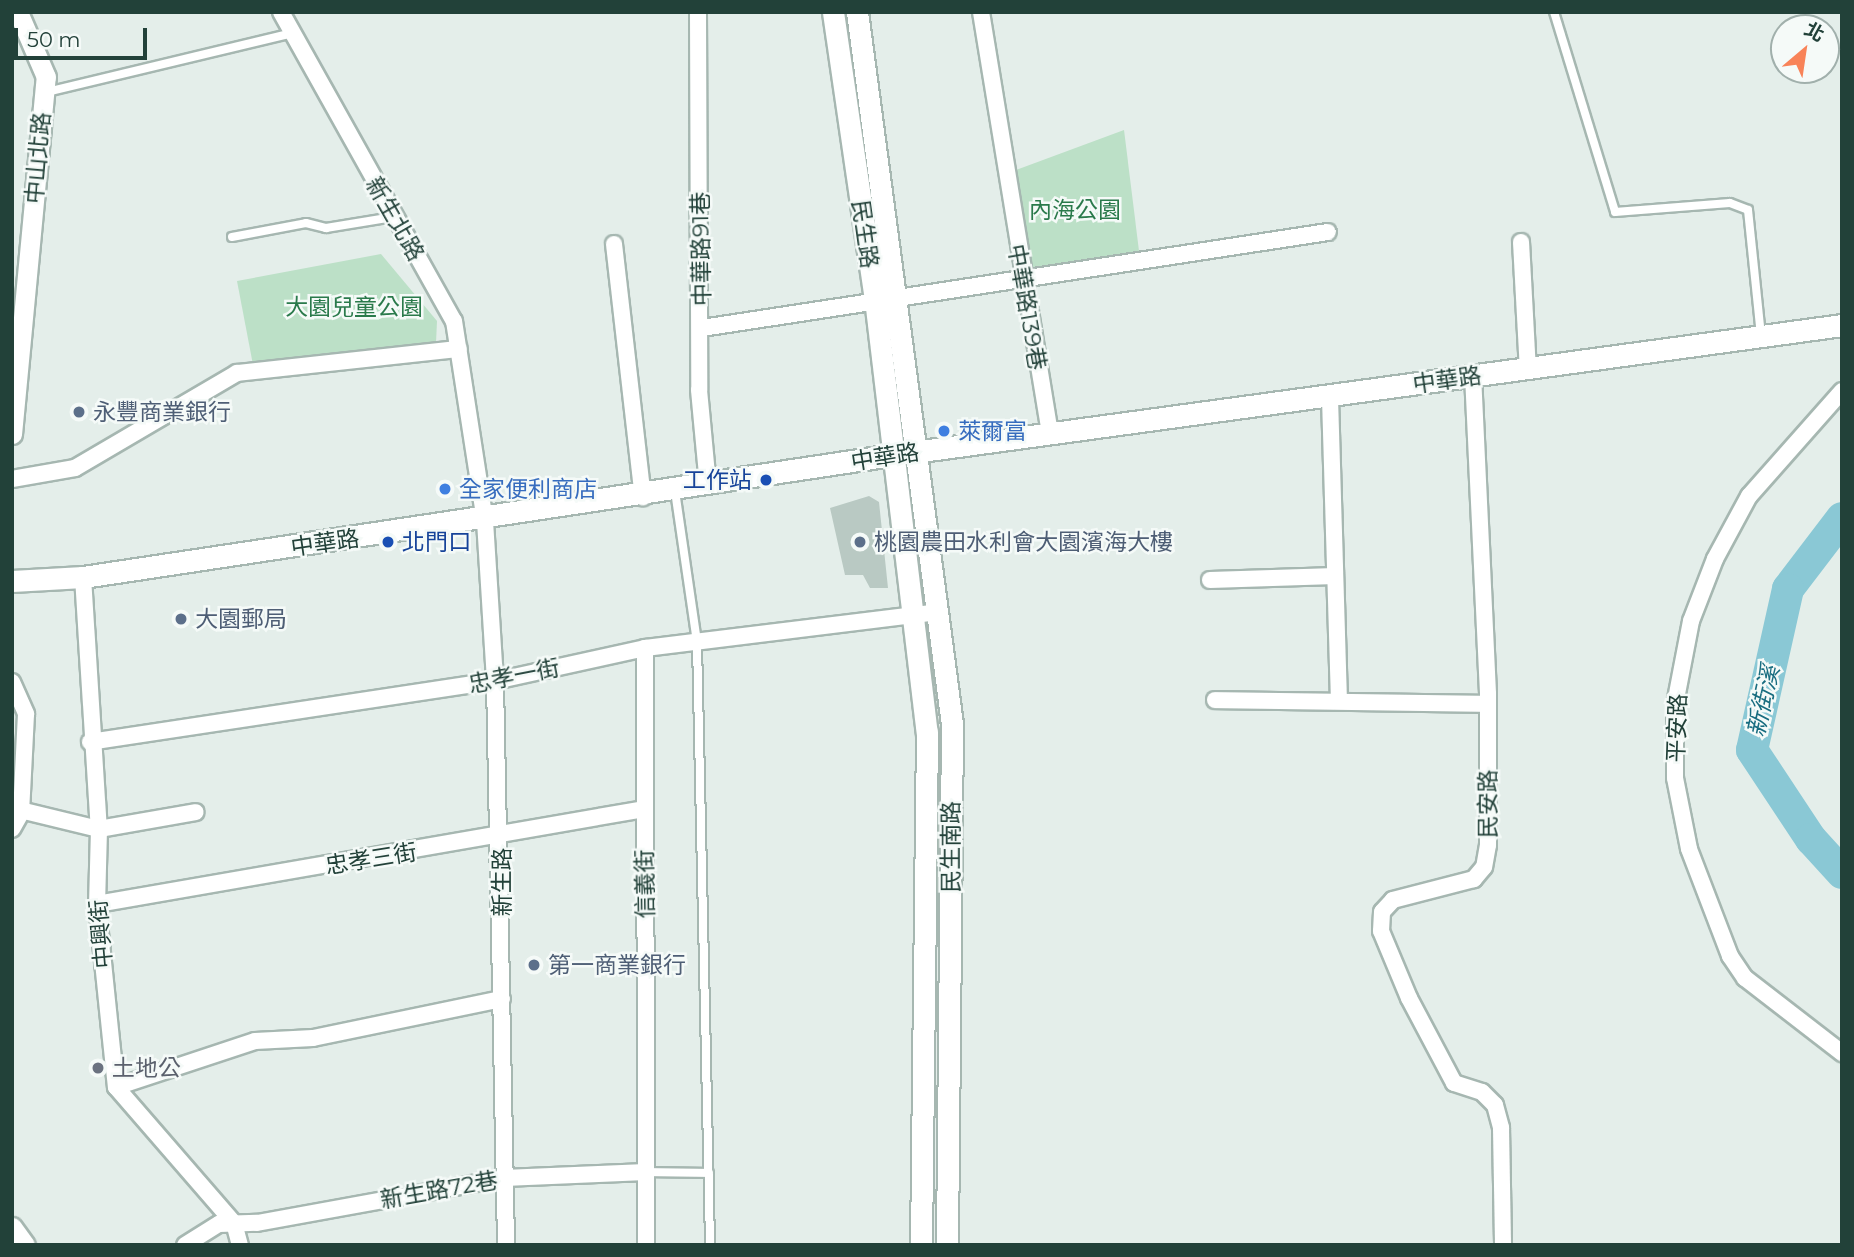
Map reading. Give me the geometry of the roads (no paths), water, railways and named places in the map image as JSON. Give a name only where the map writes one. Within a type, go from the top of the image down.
[{"type":"main road","name":"民生路","points":[[833,12],[886,297],[919,452]]},
{"type":"main road","name":"民生路","points":[[857,12],[886,297],[892,456]]},
{"type":"main road","name":"中華路","points":[[12,581],[83,577],[485,521],[919,452],[1330,398],[1473,375],[1528,370],[1842,325]]},
{"type":"main road","name":"民生南路","points":[[919,452],[952,724],[947,1245]]},
{"type":"main road","name":"民生南路","points":[[892,456],[927,732],[921,1245]]},
{"type":"street","name":"中山北路","points":[[12,434],[46,77],[18,12]]},
{"type":"street","name":"新生北路","points":[[281,12],[393,217],[454,321],[485,521]]},
{"type":"street","name":"中華路91巷","points":[[698,12],[702,328],[699,390],[708,486]]},
{"type":"street","name":"中華路139巷","points":[[981,12],[1021,276],[1050,435]]},
{"type":"street","points":[[702,328],[1021,276],[1328,232]]},
{"type":"street","points":[[1521,242],[1528,370]]},
{"type":"street","points":[[614,244],[643,497]]},
{"type":"street","points":[[12,480],[75,468],[237,373],[459,349]]},
{"type":"street","name":"民安路","points":[[1473,375],[1488,704],[1484,867],[1474,879],[1454,888],[1393,900],[1382,912],[1381,931],[1409,998],[1454,1083],[1482,1091],[1495,1105],[1501,1128],[1503,1245]]},
{"type":"street","name":"平安路","points":[[1842,391],[1748,496],[1715,559],[1690,621],[1675,728],[1675,778],[1689,849],[1730,956],[1745,978],[1842,1053]]},
{"type":"street","points":[[1330,398],[1339,701]]},
{"type":"street","name":"新生路","points":[[485,521],[502,837],[506,1245]]},
{"type":"street","points":[[1210,580],[1335,576]]},
{"type":"street","name":"中興街","points":[[83,577],[90,742],[99,829],[97,904],[116,1087]]},
{"type":"street","name":"忠孝一街","points":[[90,742],[495,681],[645,648],[938,612]]},
{"type":"street","name":"信義街","points":[[645,648],[646,1245]]},
{"type":"street","points":[[12,682],[26,714],[17,810],[12,829]]},
{"type":"street","points":[[1215,700],[1488,704]]},
{"type":"street","name":"忠孝三街","points":[[97,904],[502,837],[644,809]]},
{"type":"street","points":[[17,810],[99,829],[196,813]]},
{"type":"street","points":[[240,1245],[234,1223],[116,1087],[254,1041],[313,1038],[502,999]]},
{"type":"street","name":"新生路72巷","points":[[185,1245],[219,1224],[504,1178],[646,1172]]},
{"type":"street","points":[[12,1227],[25,1245]]},
{"type":"lane","points":[[1554,12],[1615,212],[1730,203],[1748,210],[1761,336]]},
{"type":"lane","points":[[44,92],[292,33]]},
{"type":"lane","points":[[232,237],[306,223],[326,228],[393,217]]},
{"type":"lane","points":[[675,491],[697,642],[710,1245]]},
{"type":"lane","points":[[646,1172],[709,1173]]},
{"type":"waterway","name":"新街溪","points":[[1842,518],[1788,589],[1752,750],[1811,839],[1842,873]]},
{"type":"place","name":"永豐商業銀行","points":[[79,412]]},
{"type":"place","name":"萊爾富","points":[[944,431]]},
{"type":"place","name":"工作站","points":[[766,480]]},
{"type":"place","name":"全家便利商店","points":[[445,489]]},
{"type":"place","name":"北門口","points":[[388,542]]},
{"type":"place","name":"桃園農田水利會大園濱海大樓","points":[[860,542]]},
{"type":"place","name":"大園郵局","points":[[181,619]]},
{"type":"place","name":"第一商業銀行","points":[[534,965]]},
{"type":"place","name":"土地公","points":[[98,1068]]},
{"type":"park label","name":"內海公園","points":[[1075,210]]},
{"type":"park label","name":"大園兒童公園","points":[[354,307]]}]
